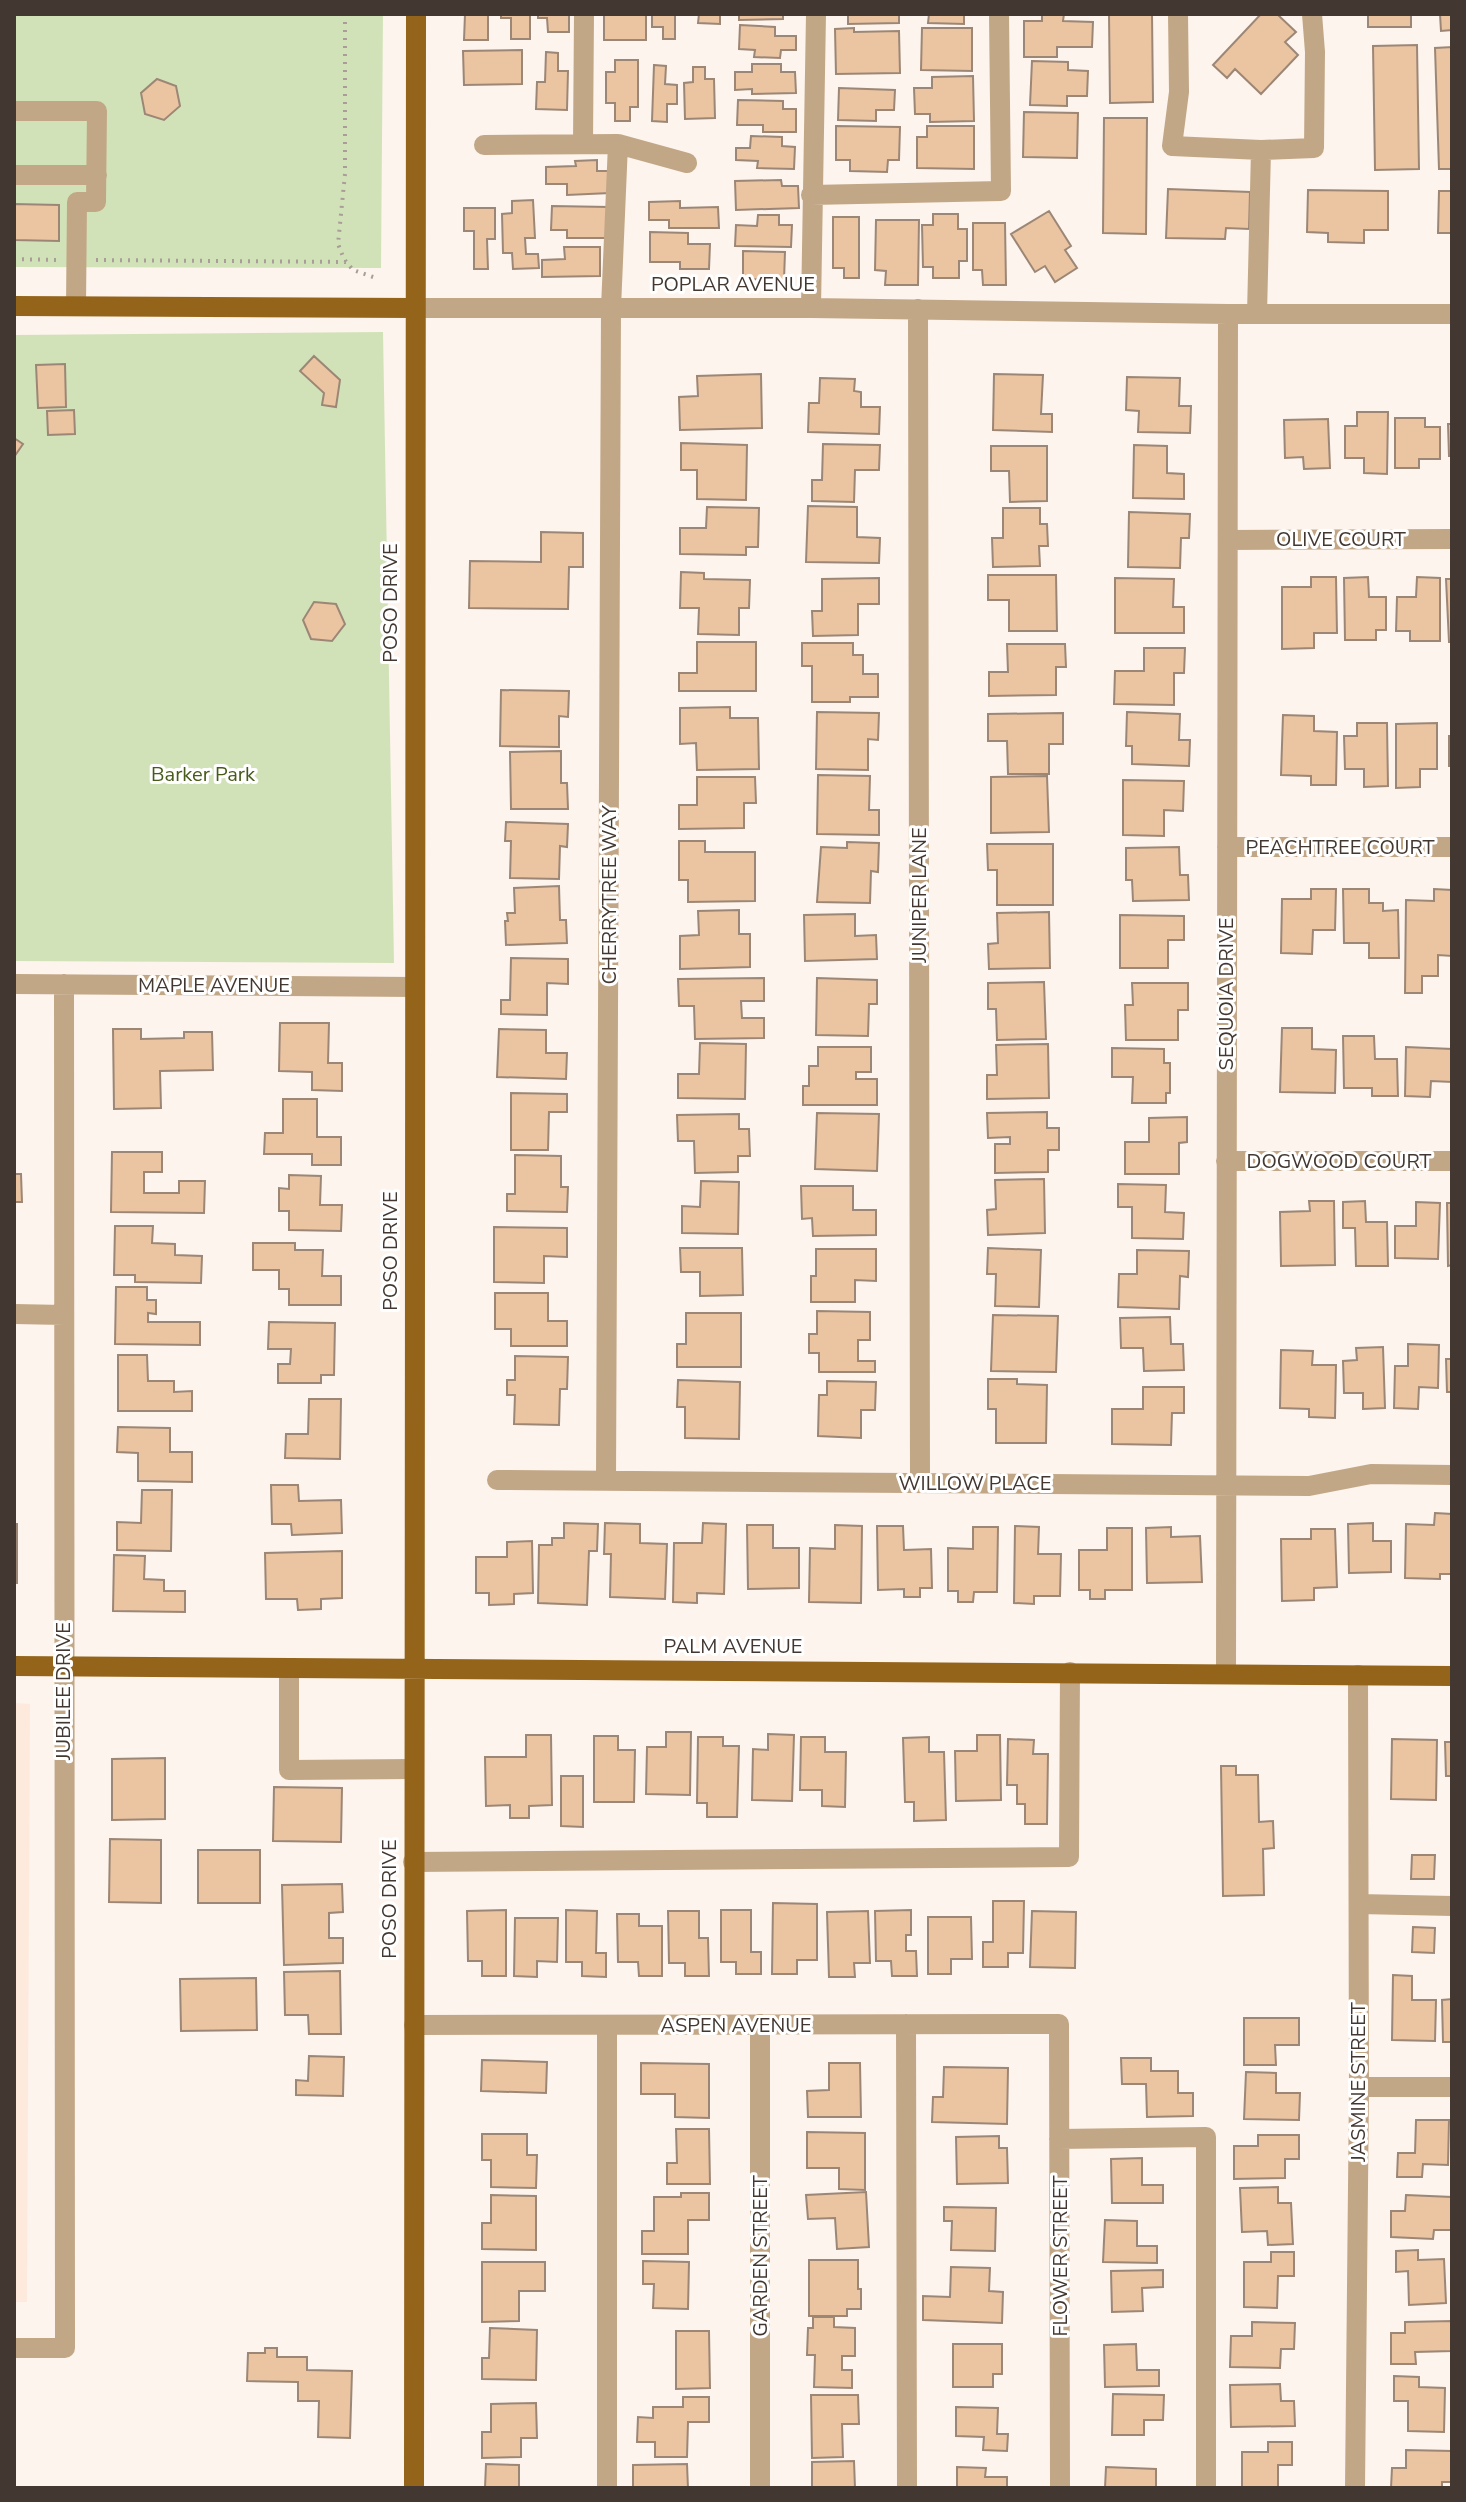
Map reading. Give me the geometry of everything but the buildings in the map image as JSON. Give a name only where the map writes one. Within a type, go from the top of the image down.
[{"type":"main road","name":"POSO DRIVE","points":[[414,2488],[416,14]]},
{"type":"main road","name":"POPLAR AVENUE","points":[[14,306],[414,308]]},
{"type":"main road","name":"PALM AVENUE","points":[[14,1666],[1452,1676]]},
{"type":"street","points":[[583,143],[584,14]]},
{"type":"street","points":[[811,308],[816,14]]},
{"type":"street","points":[[811,195],[1001,191],[999,14]]},
{"type":"street","points":[[1178,14],[1179,92],[1172,146],[1261,150],[1314,148],[1315,52],[1312,14]]},
{"type":"street","points":[[14,111],[97,111],[96,202],[77,202],[76,306]]},
{"type":"street","points":[[484,145],[618,144],[687,163]]},
{"type":"street","name":"CHERRYTREE WAY","points":[[606,1481],[611,308],[618,144]]},
{"type":"street","points":[[1257,314],[1261,150]]},
{"type":"street","points":[[14,175],[97,175]]},
{"type":"street","name":"POPLAR AVENUE","points":[[414,308],[1452,314]]},
{"type":"street","name":"JUNIPER LANE","points":[[918,309],[920,1482]]},
{"type":"street","name":"SEQUOIA DRIVE","points":[[1226,1673],[1228,314]]},
{"type":"street","name":"OLIVE COURT","points":[[1229,540],[1452,539]]},
{"type":"street","name":"PEACHTREE COURT","points":[[1227,847],[1452,847]]},
{"type":"street","name":"MAPLE AVENUE","points":[[14,984],[414,987]]},
{"type":"street","name":"JUBILEE DRIVE","points":[[14,2348],[65,2348],[64,984]]},
{"type":"street","name":"DOGWOOD COURT","points":[[1226,1161],[1452,1161]]},
{"type":"street","points":[[14,1314],[64,1315]]},
{"type":"street","name":"WILLOW PLACE","points":[[497,1480],[1309,1486],[1371,1474],[1452,1475]]},
{"type":"street","points":[[289,1668],[289,1770],[413,1769]]},
{"type":"street","points":[[413,1862],[1069,1857],[1070,1672]]},
{"type":"street","name":"JASMINE STREET","points":[[1355,2488],[1359,2087],[1358,1675]]},
{"type":"street","points":[[1359,1904],[1452,1906]]},
{"type":"street","name":"GARDEN STREET","points":[[760,2024],[760,2488]]},
{"type":"street","points":[[906,2024],[907,2488]]},
{"type":"street","name":"ASPEN AVENUE","points":[[414,2025],[1059,2024]]},
{"type":"street","name":"FLOWER STREET","points":[[1059,2024],[1060,2488]]},
{"type":"street","points":[[607,2025],[607,2488]]},
{"type":"street","points":[[1359,2087],[1452,2087]]},
{"type":"street","points":[[1059,2139],[1206,2137],[1206,2488]]},
{"type":"path","points":[[345,14],[345,174],[337,237],[346,262],[358,273],[376,278]]},
{"type":"path","points":[[14,259],[346,262]]},
{"type":"shaded area","points":[[14,1703],[30,1704],[27,2302],[14,2302]]},
{"type":"green space","points":[[14,14],[383,14],[381,268],[14,267]]},
{"type":"green space","name":"Barker Park","points":[[383,332],[394,963],[14,961],[14,335]]}]
